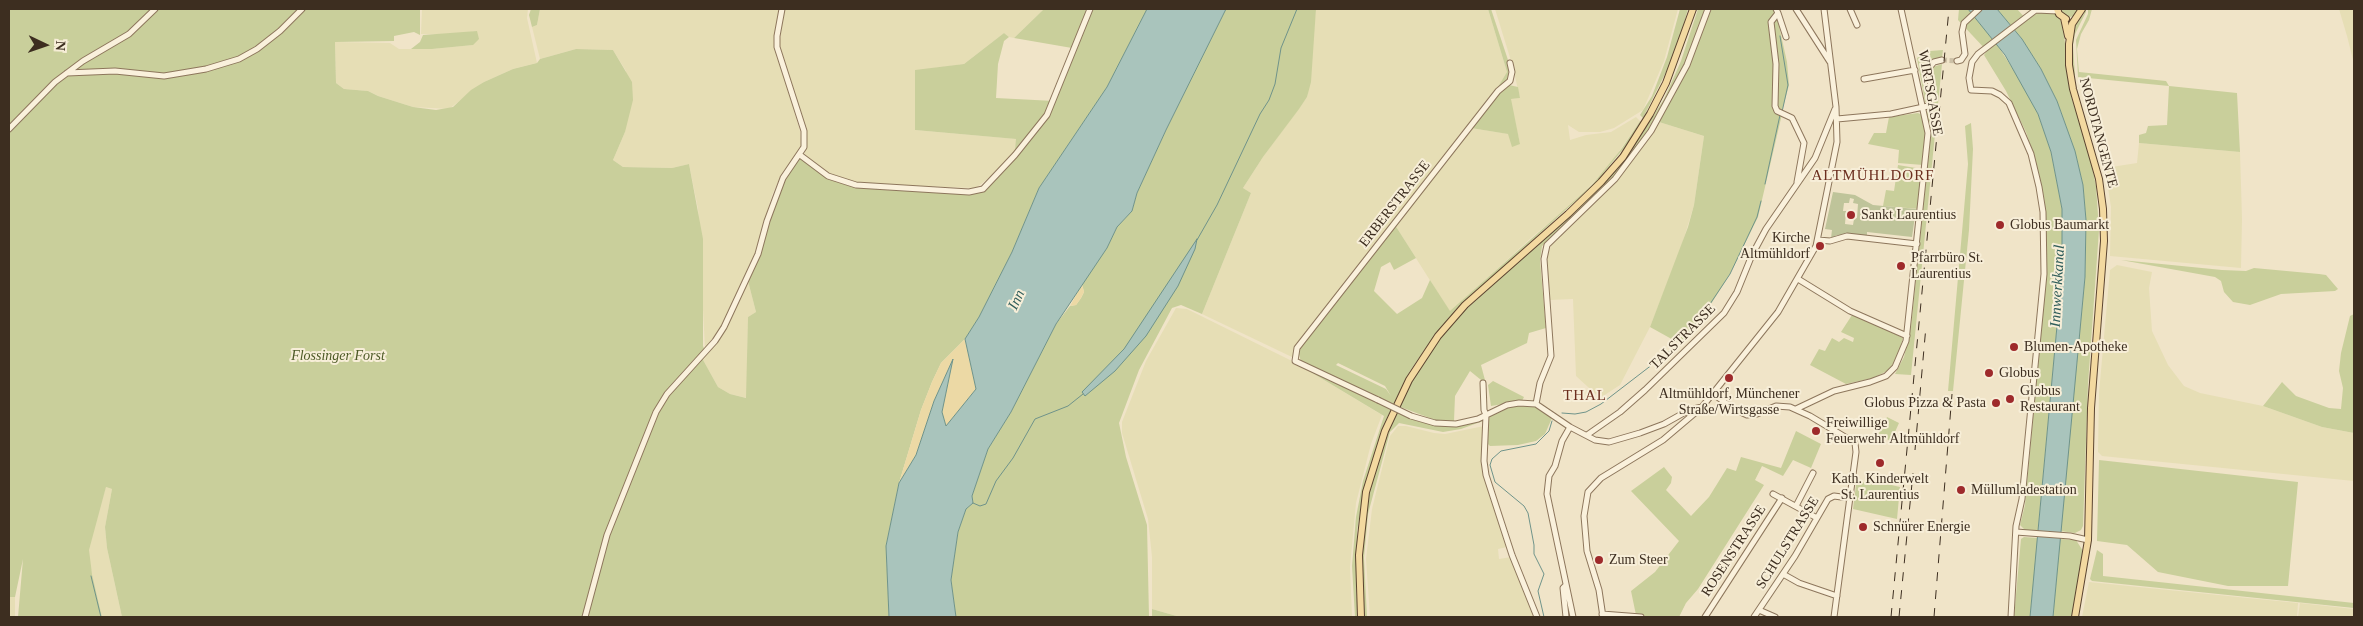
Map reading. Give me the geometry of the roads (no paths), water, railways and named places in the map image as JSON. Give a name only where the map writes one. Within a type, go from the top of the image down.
[{"type":"main road","points":[[1361,617],[1358,563],[1366,492],[1385,430],[1409,380],[1438,336],[1465,305],[1568,214],[1601,182],[1623,157],[1642,128],[1666,83],[1693,9]]},
{"type":"main road","name":"NORDTANGENTE","points":[[2069,44],[2074,19],[2079,16],[2082,9]]},
{"type":"main road","name":"NORDTANGENTE","points":[[2058,10],[2064,18],[2069,44],[2073,89],[2094,156],[2104,218],[2091,408],[2088,540],[2075,617]]},
{"type":"main road","points":[[2064,18],[2074,19]]},
{"type":"street","points":[[9,129],[45,92],[67,73],[129,34],[155,9]]},
{"type":"street","points":[[67,73],[116,71],[164,76],[206,69],[239,59],[257,49],[280,31],[302,9]]},
{"type":"street","points":[[584,617],[607,535],[656,412],[666,394],[715,341],[724,327],[758,254],[767,221],[783,178],[804,147],[804,135],[777,47],[782,9]]},
{"type":"street","points":[[800,155],[828,176],[856,185],[969,192],[983,189],[1009,163],[1047,115],[1090,9]]},
{"type":"street","points":[[1536,404],[1540,383],[1551,356],[1544,267],[1547,245],[1615,179],[1652,131],[1687,65],[1708,9]]},
{"type":"street","points":[[1796,9],[1830,62]]},
{"type":"street","points":[[1641,617],[1602,616],[1599,590],[1586,551],[1584,516],[1588,492],[1601,478],[1650,450],[1702,407],[1774,318],[1798,279],[1818,240],[1835,157],[1837,119],[1824,9]]},
{"type":"street","points":[[1850,9],[1857,25]]},
{"type":"street","name":"WIRTSGASSE","points":[[1713,394],[1736,410],[1747,415],[1757,414],[1776,406],[1796,409],[1834,391],[1886,376],[1898,363],[1907,336],[1928,139],[1927,123],[1902,9]]},
{"type":"street","points":[[1957,61],[1961,60],[1965,54],[1962,27],[1968,18],[1980,9]]},
{"type":"street","points":[[2011,617],[2016,532],[2022,498],[2044,274],[2043,219],[2039,187],[2031,154],[2009,104],[2000,95],[1992,91],[1970,89],[1972,62],[1984,49],[2038,9],[2058,10]]},
{"type":"street","name":"TALSTRASSE","points":[[1777,11],[1786,37]]},
{"type":"street","name":"TALSTRASSE","points":[[1777,11],[1771,22],[1776,64],[1775,106],[1794,120],[1804,143],[1797,182]]},
{"type":"street","points":[[1837,119],[1891,114],[1923,108],[1931,104],[1933,97],[1928,69],[1934,62],[1942,60]]},
{"type":"street","name":"ERBERSTRASSE","points":[[1486,414],[1470,421],[1449,424],[1435,423],[1411,416],[1295,361],[1297,348],[1303,338],[1498,91],[1510,81],[1512,72],[1510,63]]},
{"type":"street","points":[[1864,79],[1916,70]]},
{"type":"street","name":"TALSTRASSE","points":[[1588,435],[1620,412],[1645,390],[1724,313],[1737,292],[1752,255],[1766,229],[1815,158],[1836,107]]},
{"type":"street","points":[[1818,240],[1830,241],[1847,236],[1916,244]]},
{"type":"street","points":[[1798,279],[1850,311],[1907,336]]},
{"type":"street","points":[[1483,383],[1484,410],[1486,414],[1484,461],[1486,475],[1512,555],[1537,617]]},
{"type":"street","points":[[1486,414],[1507,405],[1520,403],[1536,404],[1570,427],[1603,442],[1618,440],[1664,424],[1689,410],[1702,407]]},
{"type":"street","points":[[1796,409],[1856,443],[1834,617]]},
{"type":"street","points":[[1570,427],[1562,441],[1548,486],[1548,502],[1573,617]]},
{"type":"street","points":[[1796,506],[1813,473]]},
{"type":"street","points":[[1773,494],[1817,518]]},
{"type":"street","name":"ROSENSTRASSE","points":[[1705,617],[1782,498]]},
{"type":"street","name":"SCHULSTRASSE","points":[[1754,617],[1830,498],[1849,498]]},
{"type":"street","points":[[2016,532],[2070,536],[2088,540]]},
{"type":"street","points":[[1783,574],[1799,583],[1837,596]]},
{"type":"street","points":[[1566,585],[1563,588],[1566,617]]},
{"type":"street","points":[[1759,610],[1775,617]]},
{"type":"water","name":"Inn","points":[[1147,9],[1226,9],[1166,130],[1137,193],[1132,211],[1117,227],[1107,248],[1056,324],[1011,412],[988,449],[972,496],[973,503],[966,509],[958,532],[951,580],[956,617],[889,617],[886,546],[899,483],[916,455],[934,401],[953,359],[942,412],[946,426],[976,389],[965,339],[979,317],[1012,252],[1039,188],[1107,87]]},
{"type":"water","points":[[1968,9],[1997,9],[2022,39],[2041,69],[2057,101],[2075,151],[2083,185],[2086,220],[2085,277],[2053,617],[2030,617],[2062,272],[2062,209],[2051,152],[2038,114],[2005,55]]},
{"type":"water","points":[[1197,239],[1195,249],[1178,286],[1146,336],[1115,371],[1085,396],[1082,392],[1124,349]]},
{"type":"waterway","points":[[1197,240],[1217,205],[1260,114],[1269,100],[1275,84],[1281,48],[1297,9]]},
{"type":"waterway","points":[[1780,36],[1788,85],[1782,112]]},
{"type":"waterway","points":[[1765,184],[1780,115]]},
{"type":"waterway","points":[[1562,413],[1575,414],[1586,412],[1601,404],[1683,341],[1730,274],[1757,217],[1761,201]]},
{"type":"waterway","points":[[973,503],[980,506],[986,504],[996,481],[1013,458],[1035,419],[1068,406],[1083,394]]},
{"type":"waterway","points":[[1544,617],[1538,591],[1544,574],[1534,554],[1528,513],[1524,506],[1495,482],[1490,465],[1492,459],[1501,451],[1536,444],[1549,431],[1552,421]]},
{"type":"waterway","points":[[91,576],[101,617]]},
{"type":"tunnel","points":[[1942,60],[1957,61]]},
{"type":"railway","points":[[1891,617],[1949,9]]},
{"type":"railway","points":[[1915,450],[1926,326]]},
{"type":"railway","points":[[1934,617],[1952,394]]},
{"type":"railway","points":[[1899,617],[1913,473]]},
{"type":"place","name":"Sankt Laurentius","points":[[1851,215]]},
{"type":"place","name":"Globus Baumarkt","points":[[2000,225]]},
{"type":"place","name":"Kirche Altmühldorf","points":[[1820,246]]},
{"type":"place","name":"Pfarrbüro St. Laurentius","points":[[1901,266]]},
{"type":"place","name":"Blumen-Apotheke","points":[[2014,347]]},
{"type":"place","name":"Globus","points":[[1989,373]]},
{"type":"place","name":"Altmühldorf, Münchener Straße/Wirtsgasse","points":[[1729,378]]},
{"type":"place","name":"Globus Restaurant","points":[[2010,399]]},
{"type":"place","name":"Globus Pizza & Pasta","points":[[1996,403]]},
{"type":"place","name":"Freiwillige Feuerwehr Altmühldorf","points":[[1816,431]]},
{"type":"place","name":"Kath. Kinderwelt St. Laurentius","points":[[1880,463]]},
{"type":"place","name":"Müllumladestation","points":[[1961,490]]},
{"type":"place","name":"Schnürer Energie","points":[[1863,527]]},
{"type":"place","name":"Zum Steer","points":[[1599,560]]},
{"type":"district","name":"ALTMÜHLDORF","points":[[1873,176]]},
{"type":"district","name":"THAL","points":[[1585,396]]},
{"type":"water label","name":"Innwerkkanal","points":[[2058,286]]},
{"type":"park label","name":"Flossinger Forst","points":[[338,356]]}]
